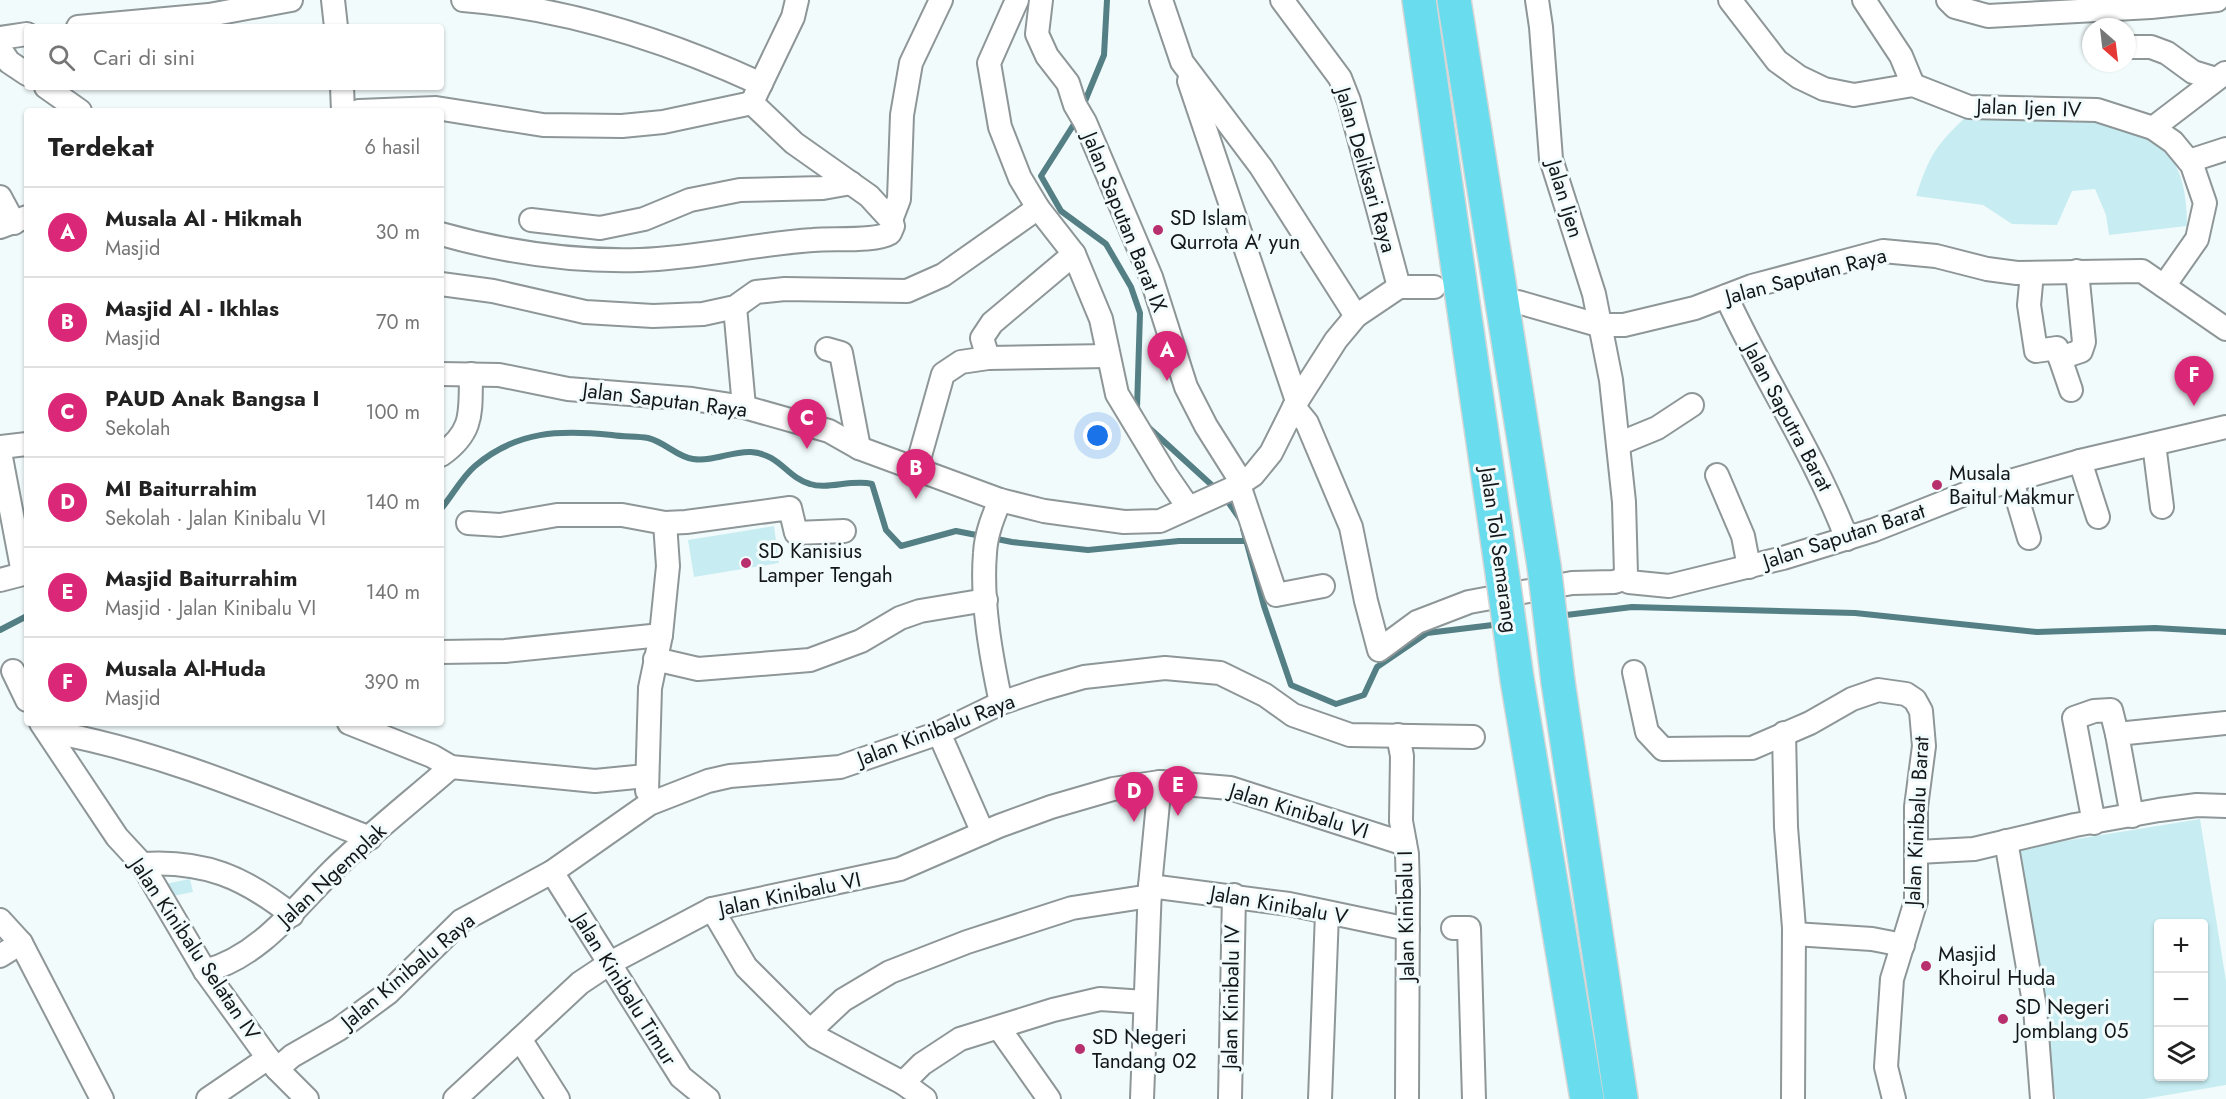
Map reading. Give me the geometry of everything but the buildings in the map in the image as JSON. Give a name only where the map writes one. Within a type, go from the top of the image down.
[{"type":"highway","name":"Jalan Tol Semarang","points":[[1419,0],[1517,679],[1587,1099]]},
{"type":"highway","name":"Jalan Tol Semarang","points":[[1454,0],[1544,566],[1558,682],[1621,1099]]},
{"type":"street","points":[[111,24],[209,15],[291,0]]},
{"type":"street","points":[[333,0],[336,24]]},
{"type":"street","points":[[444,235],[483,246],[532,253],[584,259],[641,260],[794,241],[885,236],[890,233],[893,226],[891,220],[869,196],[794,143],[757,93],[683,52],[566,14],[463,0]]},
{"type":"street","points":[[444,109],[543,125],[622,126],[663,122],[757,93],[792,17],[797,0]]},
{"type":"street","points":[[891,220],[899,199],[902,115],[910,64],[941,0]]},
{"type":"street","points":[[1017,0],[989,63],[1000,127],[1020,178],[1038,208],[1074,254],[1101,319],[1117,394],[1188,507]]},
{"type":"street","name":"Jalan Saputan Barat IX","points":[[1041,0],[1037,34],[1047,56],[1068,82],[1151,277],[1186,387],[1206,426],[1276,595],[1323,586]]},
{"type":"street","points":[[1161,0],[1295,404],[1307,423],[1351,527],[1379,650],[1388,646],[1417,622],[1469,602],[1572,583],[1614,582],[1627,578]]},
{"type":"street","name":"Jalan Deliksari Raya","points":[[1282,0],[1340,78],[1349,100],[1399,287]]},
{"type":"street","name":"Jalan Ijen","points":[[1537,0],[1551,159],[1594,294],[1598,325],[1611,380],[1618,444],[1627,578]]},
{"type":"street","points":[[1730,0],[1777,61],[1799,77],[1824,89],[1854,95],[1913,85],[1901,56],[1864,0]]},
{"type":"street","points":[[1948,0],[1955,7],[1988,16],[2062,10],[2151,7],[2217,0]]},
{"type":"street","points":[[0,38],[24,34]]},
{"type":"street","points":[[2136,47],[2151,47],[2167,53],[2193,72],[2221,76]]},
{"type":"street","points":[[0,49],[9,62],[24,72]]},
{"type":"street","points":[[1182,62],[1261,167],[1356,316]]},
{"type":"street","points":[[2152,128],[2221,76]]},
{"type":"street","name":"Jalan Ijen IV","points":[[1913,85],[1970,107],[2097,110],[2152,128],[2173,142],[2189,161]]},
{"type":"street","points":[[50,90],[76,108]]},
{"type":"street","points":[[342,90],[343,108]]},
{"type":"street","points":[[2164,286],[2197,239],[2205,203],[2189,161],[2226,149]]},
{"type":"street","points":[[531,220],[600,228],[644,219],[690,201],[740,190],[823,188],[851,183]]},
{"type":"street","points":[[0,197],[14,222]]},
{"type":"street","points":[[444,284],[493,291],[585,312],[653,316],[703,314],[735,307],[756,292],[785,289],[907,291],[943,275],[1038,208]]},
{"type":"street","name":"Jalan Saputan Raya","points":[[1518,302],[1598,325],[1624,325],[1695,308],[1752,286],[1883,250],[1936,256],[1987,269],[2032,273],[2142,271],[2226,329]]},
{"type":"street","points":[[988,358],[982,338],[992,323],[1074,254]]},
{"type":"street","points":[[2060,358],[2081,351],[2084,342],[2077,271]]},
{"type":"street","points":[[2032,273],[2029,305],[2036,351],[2057,348],[2071,390]]},
{"type":"street","points":[[1232,488],[1253,475],[1271,453],[1295,404],[1336,340],[1356,316],[1399,287],[1434,287]]},
{"type":"street","name":"Jalan Saputra Barat","points":[[1726,296],[1744,335],[1780,396],[1829,491],[1847,539]]},
{"type":"street","points":[[735,307],[744,407]]},
{"type":"street","points":[[827,349],[841,354],[859,448]]},
{"type":"street","points":[[916,470],[943,374],[961,362],[988,358],[1108,356]]},
{"type":"street","name":"Jalan Saputan Raya","points":[[444,374],[499,375],[568,389],[692,399],[744,407],[829,431],[859,448],[916,470],[1000,500],[1044,511],[1125,522],[1160,521],[1232,488]]},
{"type":"street","points":[[444,453],[456,444],[470,422],[471,374]]},
{"type":"street","points":[[1618,444],[1657,428],[1692,405]]},
{"type":"street","name":"Jalan Saputan Barat","points":[[1627,578],[1633,584],[1669,586],[1749,567],[1847,539],[1965,494],[2080,461],[2226,427]]},
{"type":"street","points":[[0,447],[24,444]]},
{"type":"street","points":[[2154,444],[2162,507]]},
{"type":"street","points":[[0,452],[24,568]]},
{"type":"street","points":[[2080,461],[2092,492],[2097,517]]},
{"type":"street","points":[[1717,475],[1739,526],[1749,567]]},
{"type":"street","points":[[2012,481],[2029,538]]},
{"type":"street","points":[[1000,500],[990,525],[985,552],[986,600],[1001,704]]},
{"type":"street","points":[[468,523],[500,525],[557,515],[622,515],[664,523],[790,508],[796,533],[844,531]]},
{"type":"street","points":[[649,804],[646,776],[650,688],[661,635],[668,566],[664,523]]},
{"type":"street","points":[[0,580],[24,573]]},
{"type":"street","points":[[655,659],[698,669],[810,660],[861,641],[900,618],[920,611],[986,600]]},
{"type":"street","points":[[444,652],[494,652],[624,641],[661,635]]},
{"type":"street","name":"Jalan Kinibalu Raya","points":[[208,1099],[339,1029],[388,993],[460,921],[552,872],[649,804],[708,781],[730,776],[840,767],[939,733],[1001,704],[1084,677],[1166,668],[1220,673],[1265,695],[1293,715],[1350,735],[1473,737]]},
{"type":"street","points":[[13,671],[24,694]]},
{"type":"street","name":"Jalan Kinibalu Barat","points":[[1634,672],[1647,732],[1663,748],[1752,748],[1810,723],[1852,699],[1878,690],[1906,694],[1915,700],[1921,711],[1924,746],[1917,807],[1917,900],[1892,979],[1886,1067],[1893,1099]]},
{"type":"street","points":[[2094,823],[2074,718],[2094,711],[2110,710],[2117,734],[2132,816]]},
{"type":"street","points":[[2117,734],[2226,723]]},
{"type":"street","points":[[357,726],[432,756],[451,767],[595,781],[646,776]]},
{"type":"street","points":[[44,727],[104,741],[186,766],[370,838]]},
{"type":"street","name":"Jalan Kinibalu Selatan IV","points":[[44,727],[117,837],[142,864],[205,971],[272,1064]]},
{"type":"street","points":[[939,733],[983,833]]},
{"type":"street","points":[[1784,733],[1786,827],[1794,934],[1792,1099]]},
{"type":"street","name":"Jalan Kinibalu I","points":[[1398,735],[1402,756],[1401,821],[1405,844],[1408,929],[1407,1099]]},
{"type":"street","name":"Jalan Ngemplak","points":[[205,971],[221,967],[256,945],[292,915],[334,870],[451,767]]},
{"type":"street","points":[[1142,1099],[1150,891],[1160,782]]},
{"type":"street","name":"Jalan Kinibalu VI","points":[[455,1099],[580,983],[610,963],[712,909],[900,869],[1051,807],[1113,789],[1160,782],[1230,788],[1405,844]]},
{"type":"street","points":[[1917,852],[1974,849],[2132,816],[2197,805],[2226,806]]},
{"type":"street","points":[[2006,842],[2035,1008],[2043,1099]]},
{"type":"street","points":[[142,864],[164,863],[194,867],[244,881],[292,915]]},
{"type":"street","name":"Jalan Kinibalu Timur","points":[[552,872],[681,1077],[708,1099]]},
{"type":"street","name":"Jalan Kinibalu V","points":[[810,1031],[843,1000],[901,968],[967,942],[1072,908],[1150,891],[1234,895],[1408,929]]},
{"type":"street","name":"Jalan Kinibalu IV","points":[[1230,1099],[1234,895]]},
{"type":"street","points":[[712,909],[746,967],[816,1037],[903,1083],[925,1099]]},
{"type":"street","points":[[1320,1099],[1327,913]]},
{"type":"street","points":[[0,920],[21,943],[102,1099]]},
{"type":"street","points":[[1453,928],[1469,928],[1474,1099]]},
{"type":"street","points":[[1794,934],[1872,939],[1903,945]]},
{"type":"street","points":[[0,956],[21,943]]},
{"type":"street","points":[[903,1083],[922,1064],[960,1039],[1053,1010],[1100,999],[1145,1002]]},
{"type":"street","points":[[999,1028],[1049,1099]]},
{"type":"street","points":[[520,1039],[558,1099]]},
{"type":"street","points":[[272,1064],[307,1099]]},
{"type":"shaded area","points":[[1968,115],[2015,115],[2070,119],[2122,129],[2145,138],[2163,150],[2176,166],[2185,195],[2187,226],[2109,235],[2106,215],[2095,189],[2072,191],[2057,225],[2012,224],[1983,205],[1916,196],[1935,151],[1948,134]]},
{"type":"shaded area","points":[[774,526],[779,563],[694,577],[688,540]]},
{"type":"shaded area","points":[[2200,819],[2226,981],[2226,1085],[2144,1099],[2056,1099],[2015,849]]},
{"type":"shaded area","points":[[190,879],[193,892],[168,897],[165,884]]},
{"type":"waterway","points":[[1083,106],[1104,55],[1107,0]]},
{"type":"waterway","points":[[1076,121],[1041,176],[1061,211],[1106,244],[1131,287],[1140,313],[1137,408],[1140,413]]},
{"type":"waterway","points":[[1146,425],[1216,489]]},
{"type":"waterway","points":[[444,505],[470,470],[507,445],[540,435],[593,433],[648,438],[693,459],[701,460],[744,452],[761,454],[776,461],[802,481],[817,486],[872,484],[886,530],[901,546],[956,531],[1012,542],[1088,550],[1179,541],[1245,541]]},
{"type":"waterway","points":[[1224,496],[1240,519]]},
{"type":"waterway","points":[[1243,529],[1264,606],[1291,685],[1336,704],[1364,695],[1377,667],[1427,633],[1501,624]]},
{"type":"waterway","points":[[1558,616],[1632,607],[1855,613],[2037,632],[2155,628],[2226,632]]},
{"type":"waterway","points":[[0,630],[24,618]]},
{"type":"place","name":"SD Islam Qurrota A' yun","points":[[1158,230]]},
{"type":"place","name":"Musala Al - Hikmah","points":[[1167,381]]},
{"type":"place","name":"Musala Al-Huda","points":[[2194,406]]},
{"type":"place","name":"PAUD Anak Bangsa I","points":[[807,449]]},
{"type":"place","name":"Musala Baitul Makmur","points":[[1937,485]]},
{"type":"place","name":"Masjid Al - Ikhlas","points":[[916,499]]},
{"type":"place","name":"SD Kanisius Lamper Tengah","points":[[746,563]]},
{"type":"place","name":"Masjid Baiturrahim","points":[[1178,816]]},
{"type":"place","name":"MI Baiturrahim","points":[[1134,822]]},
{"type":"place","name":"Masjid Khoirul Huda","points":[[1926,966]]},
{"type":"place","name":"SD Negeri Jomblang 05","points":[[2003,1019]]},
{"type":"place","name":"SD Negeri Tandang 02","points":[[1080,1049]]}]
